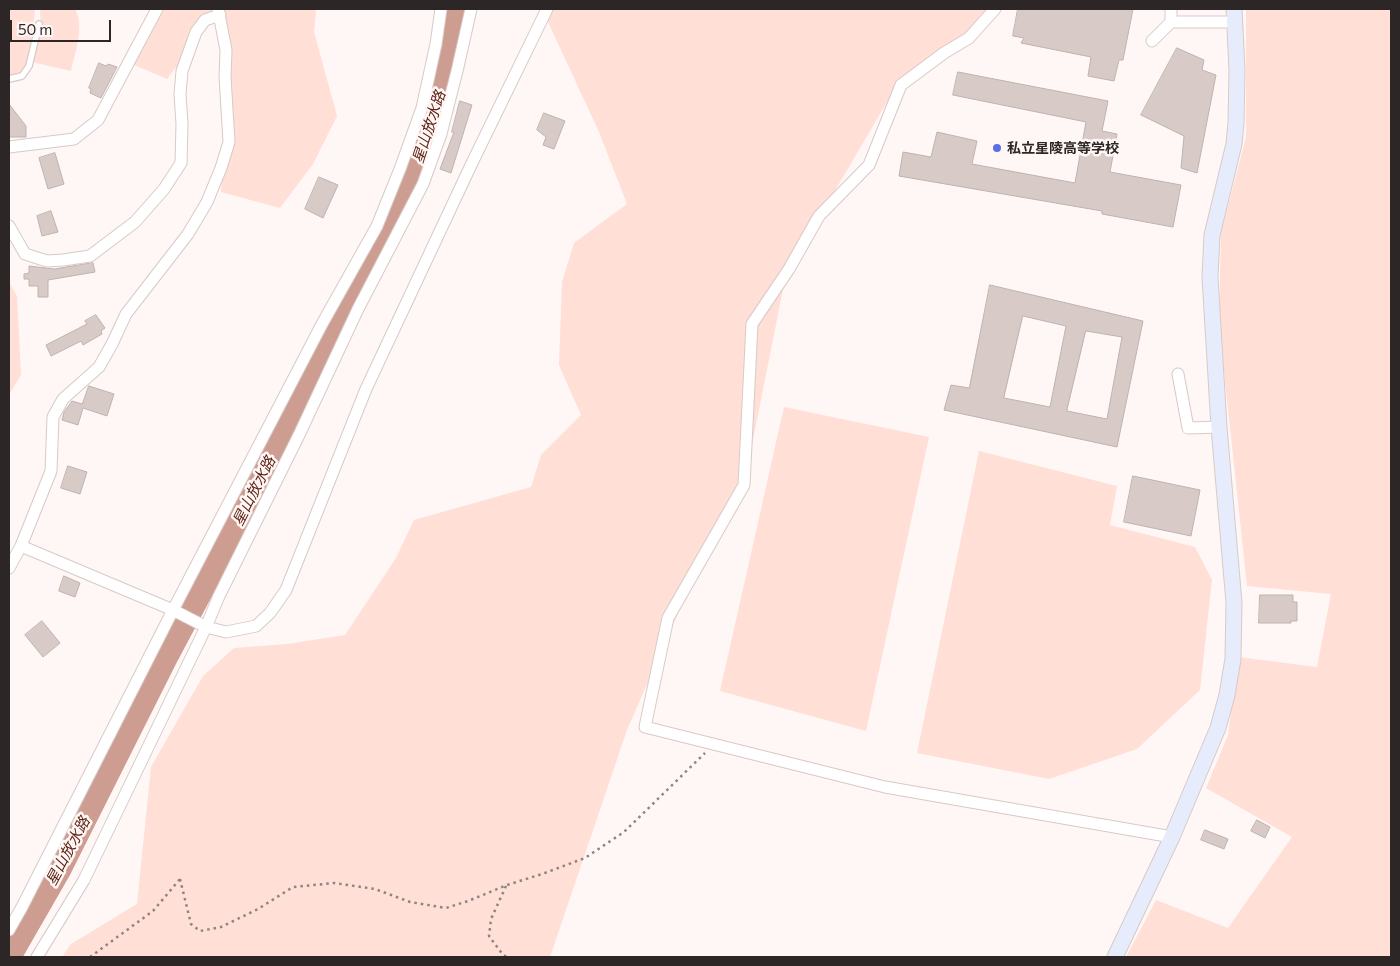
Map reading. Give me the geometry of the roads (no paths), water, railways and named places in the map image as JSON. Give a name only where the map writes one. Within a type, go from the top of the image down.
[{"type":"street","points":[[9,147],[74,139],[98,120],[157,9]]},
{"type":"street","points":[[9,930],[172,610],[322,324],[377,226],[422,108],[436,44],[440,9]]},
{"type":"street","points":[[37,957],[84,880],[206,627],[219,596],[299,435],[358,308],[423,184],[441,134],[470,9]]},
{"type":"street","points":[[21,546],[172,610],[206,627],[226,632],[256,626],[270,613],[286,590],[366,389],[547,9]]},
{"type":"street","points":[[995,9],[969,38],[944,53],[902,85],[869,166],[819,216],[789,268],[752,324],[744,485],[668,618],[645,727],[885,787],[1172,837]]},
{"type":"street","points":[[1171,9],[1171,22]]},
{"type":"street","points":[[9,226],[25,254],[46,261],[55,261],[90,256],[136,222],[164,189],[181,163],[182,124],[180,94],[182,71],[196,32],[205,20],[219,12],[226,50],[225,77],[229,142],[221,168],[202,210],[188,234],[126,314],[99,367],[63,399],[53,417],[51,472],[21,546],[9,568]]},
{"type":"street","points":[[1116,957],[1172,837],[1218,728],[1227,695],[1233,659],[1234,603],[1219,428],[1210,277],[1213,227],[1234,144],[1236,123],[1237,70],[1234,15],[1171,22],[1152,42]]},
{"type":"street","points":[[1178,374],[1188,428],[1219,428]]},
{"type":"lane","points":[[9,79],[22,76],[29,66],[39,24]]},
{"type":"waterway","name":"星山放水路","points":[[9,957],[59,870],[166,657],[289,426],[408,193],[429,136],[444,80],[456,9]]},
{"type":"place","name":"私立星陵高等学校","points":[[997,148]]}]
